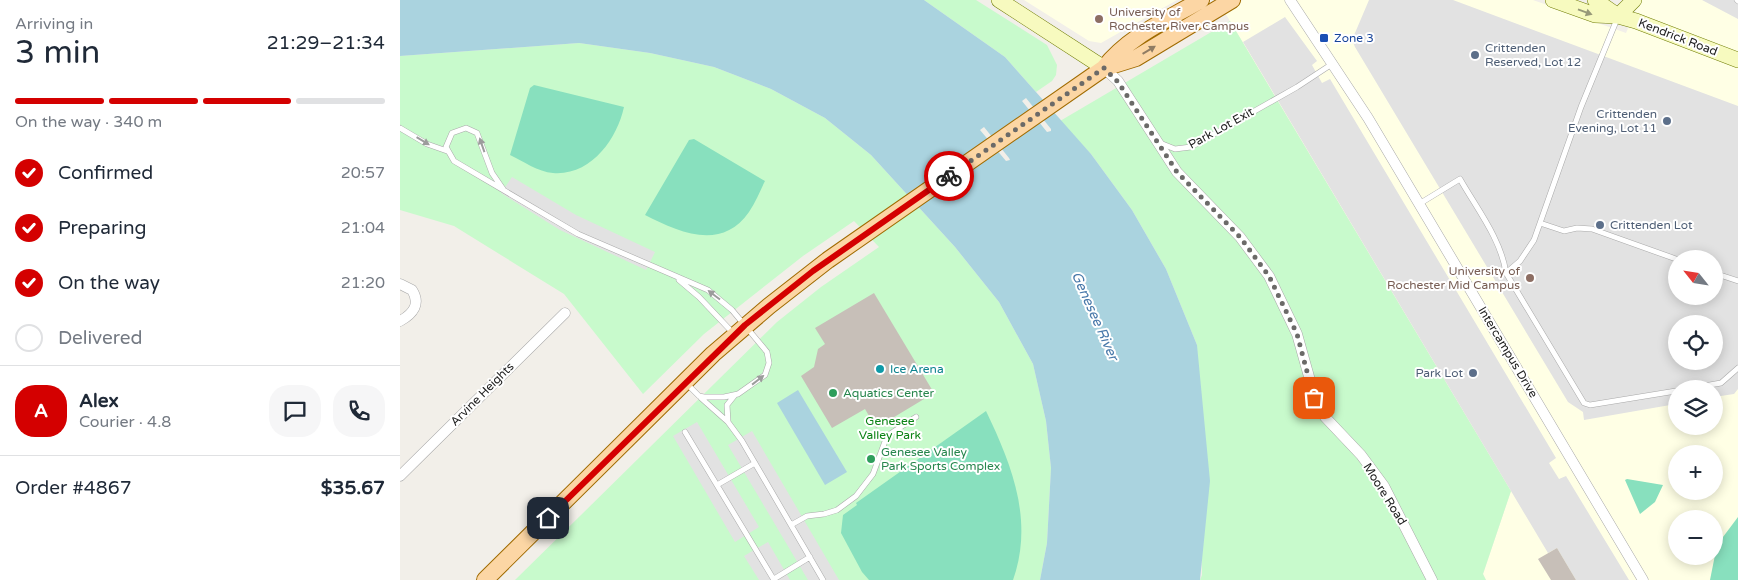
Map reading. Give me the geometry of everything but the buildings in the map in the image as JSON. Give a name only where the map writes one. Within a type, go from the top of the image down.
[{"type":"main road","points":[[485,580],[740,330],[813,271],[1104,68],[1115,54],[1131,40],[1201,0]]},
{"type":"main road","points":[[1104,68],[1136,58],[1232,0]]},
{"type":"street","name":"Intercampus Drive","points":[[1290,0],[1368,118],[1643,580]]},
{"type":"street","name":"Kendrick Road","points":[[1553,0],[1595,15],[1618,16]]},
{"type":"street","name":"Kendrick Road","points":[[1595,0],[1618,16],[1738,60]]},
{"type":"street","points":[[1617,0],[1618,16]]},
{"type":"street","points":[[1618,16],[1634,0]]},
{"type":"street","points":[[1008,2],[1104,68]]},
{"type":"street","name":"Moore Road","points":[[1104,68],[1118,82],[1177,172],[1240,237],[1269,276],[1297,334],[1317,405],[1325,417],[1361,455],[1384,486],[1432,580]]},
{"type":"street","points":[[400,284],[412,290],[416,301],[413,312],[400,321]]},
{"type":"street","name":"Arvine Heights","points":[[400,476],[565,313]]},
{"type":"lane","points":[[1506,273],[1520,261],[1534,240],[1581,107],[1618,16]]},
{"type":"lane","name":"Park Lot Exit","points":[[1152,136],[1170,147],[1187,148],[1332,64]]},
{"type":"lane","points":[[400,128],[427,144],[447,150]]},
{"type":"lane","points":[[503,189],[492,173],[480,139],[475,132],[466,128],[454,131],[448,138],[447,150],[454,161],[578,234],[708,290],[740,330]]},
{"type":"lane","points":[[1420,204],[1460,179],[1494,236],[1506,273],[1584,403],[1590,405],[1668,391]]},
{"type":"lane","points":[[1540,223],[1564,231],[1577,228],[1592,229],[1668,256]]},
{"type":"lane","points":[[1723,275],[1738,281]]},
{"type":"lane","points":[[675,277],[740,330],[764,346],[769,363],[765,375],[738,394],[727,406],[728,422]]},
{"type":"lane","points":[[1723,382],[1738,368]]},
{"type":"lane","points":[[685,382],[728,422],[755,463],[823,580]]},
{"type":"lane","points":[[698,396],[724,397],[738,394]]},
{"type":"lane","points":[[791,525],[807,516],[829,513],[856,496],[874,474],[887,436],[916,417]]},
{"type":"lane","points":[[685,432],[774,580],[810,557]]},
{"type":"lane","points":[[718,485],[755,463]]},
{"type":"shaded area","name":"University of Rochester River Campus","points":[[1024,0],[1177,0],[1101,43],[1089,41]]},
{"type":"shaded area","name":"University of Rochester Mid Campus","points":[[1243,0],[1533,0],[1626,33],[1640,0],[1738,0],[1738,580],[1486,580],[1483,574],[1511,491],[1224,11]]},
{"type":"shaded area","name":"Crittenden Lot","points":[[1369,0],[1453,0],[1738,106],[1738,389],[1734,394],[1723,396],[1723,380],[1668,380],[1668,405],[1584,420],[1583,412],[1568,402],[1352,40]]},
{"type":"shaded area","points":[[1702,0],[1738,0],[1738,19]]},
{"type":"shaded area","name":"Park Lot","points":[[1285,17],[1317,61],[1312,65],[1322,83],[1330,79],[1556,458],[1549,463],[1559,479],[1566,476],[1629,580],[1576,580],[1557,548],[1548,553],[1243,42]]},
{"type":"shaded area","points":[[512,177],[576,215],[655,252],[646,270],[560,230],[501,193]]},
{"type":"shaded area","points":[[697,422],[759,527],[735,542],[673,436]]},
{"type":"shaded area","points":[[752,431],[839,580],[808,580],[728,445]]},
{"type":"shaded area","points":[[768,542],[790,580],[759,580],[744,556]]},
{"type":"green space","points":[[924,0],[976,0],[1047,45],[1057,65],[1056,75],[1052,81],[1036,92],[1005,57]]},
{"type":"green space","points":[[1230,21],[1511,491],[1483,574],[1486,580],[1200,580],[1202,575],[1197,345],[1166,269],[1132,210],[1091,154],[1060,121]]},
{"type":"green space","name":"Genesee Valley Park","points":[[579,43],[650,53],[714,67],[771,89],[825,118],[871,155],[955,247],[999,302],[1033,364],[1046,421],[1051,468],[1047,543],[1040,580],[515,580],[777,322],[821,287],[879,247],[854,221],[803,256],[704,334],[643,394],[564,294],[454,226],[400,210],[400,56]]},
{"type":"green space","points":[[534,85],[624,107],[615,131],[608,143],[590,162],[567,172],[553,173],[536,168],[510,155],[530,88]]},
{"type":"green space","points":[[694,139],[765,181],[749,212],[738,224],[726,232],[713,235],[699,235],[685,232],[645,215],[689,140]]},
{"type":"green space","points":[[986,411],[1012,473],[1021,515],[1019,558],[1013,580],[869,580],[862,572],[841,533],[843,515],[857,505],[856,503]]},
{"type":"green space","points":[[1625,480],[1663,485],[1655,502],[1640,514]]},
{"type":"green space","points":[[1738,517],[1738,580],[1710,580],[1713,565],[1723,565],[1723,537]]},
{"type":"water","name":"Genesee River","points":[[400,0],[924,0],[1005,57],[1091,154],[1132,210],[1166,269],[1197,345],[1210,481],[1200,580],[1040,580],[1047,543],[1051,468],[1046,421],[1033,364],[999,302],[955,247],[871,155],[825,118],[771,89],[714,67],[650,53],[579,43],[400,56]],"holes":[[[1026,98],[1051,129],[1051,131],[1047,132],[1022,101]],[[984,127],[1010,160],[1006,161],[980,130]],[[943,155],[969,186],[969,189],[965,189],[940,158]]]},
{"type":"water","points":[[798,390],[847,472],[825,485],[777,403]]},
{"type":"way so far","points":[[949,176],[1104,68],[1118,82],[1171,165],[1196,194],[1220,215],[1240,237],[1269,276],[1277,289],[1297,334],[1309,372],[1314,398]]},
{"type":"place","name":"University of Rochester River Campus","points":[[1099,19]]},
{"type":"place","name":"Zone 3","points":[[1324,38]]},
{"type":"place","name":"Crittenden Reserved, Lot 12","points":[[1475,55]]},
{"type":"place","name":"Crittenden Evening, Lot 11","points":[[1667,121]]},
{"type":"place","name":"Crittenden Lot","points":[[1600,225]]},
{"type":"place","name":"University of Rochester Mid Campus","points":[[1530,278]]},
{"type":"place","name":"Ice Arena","points":[[880,369]]},
{"type":"place","name":"Park Lot","points":[[1473,373]]},
{"type":"place","name":"Aquatics Center","points":[[833,393]]},
{"type":"place","name":"Genesee Valley Park Sports Complex","points":[[871,459]]},
{"type":"route","points":[[548,518],[713,354],[745,325],[813,271],[949,176]]}]
